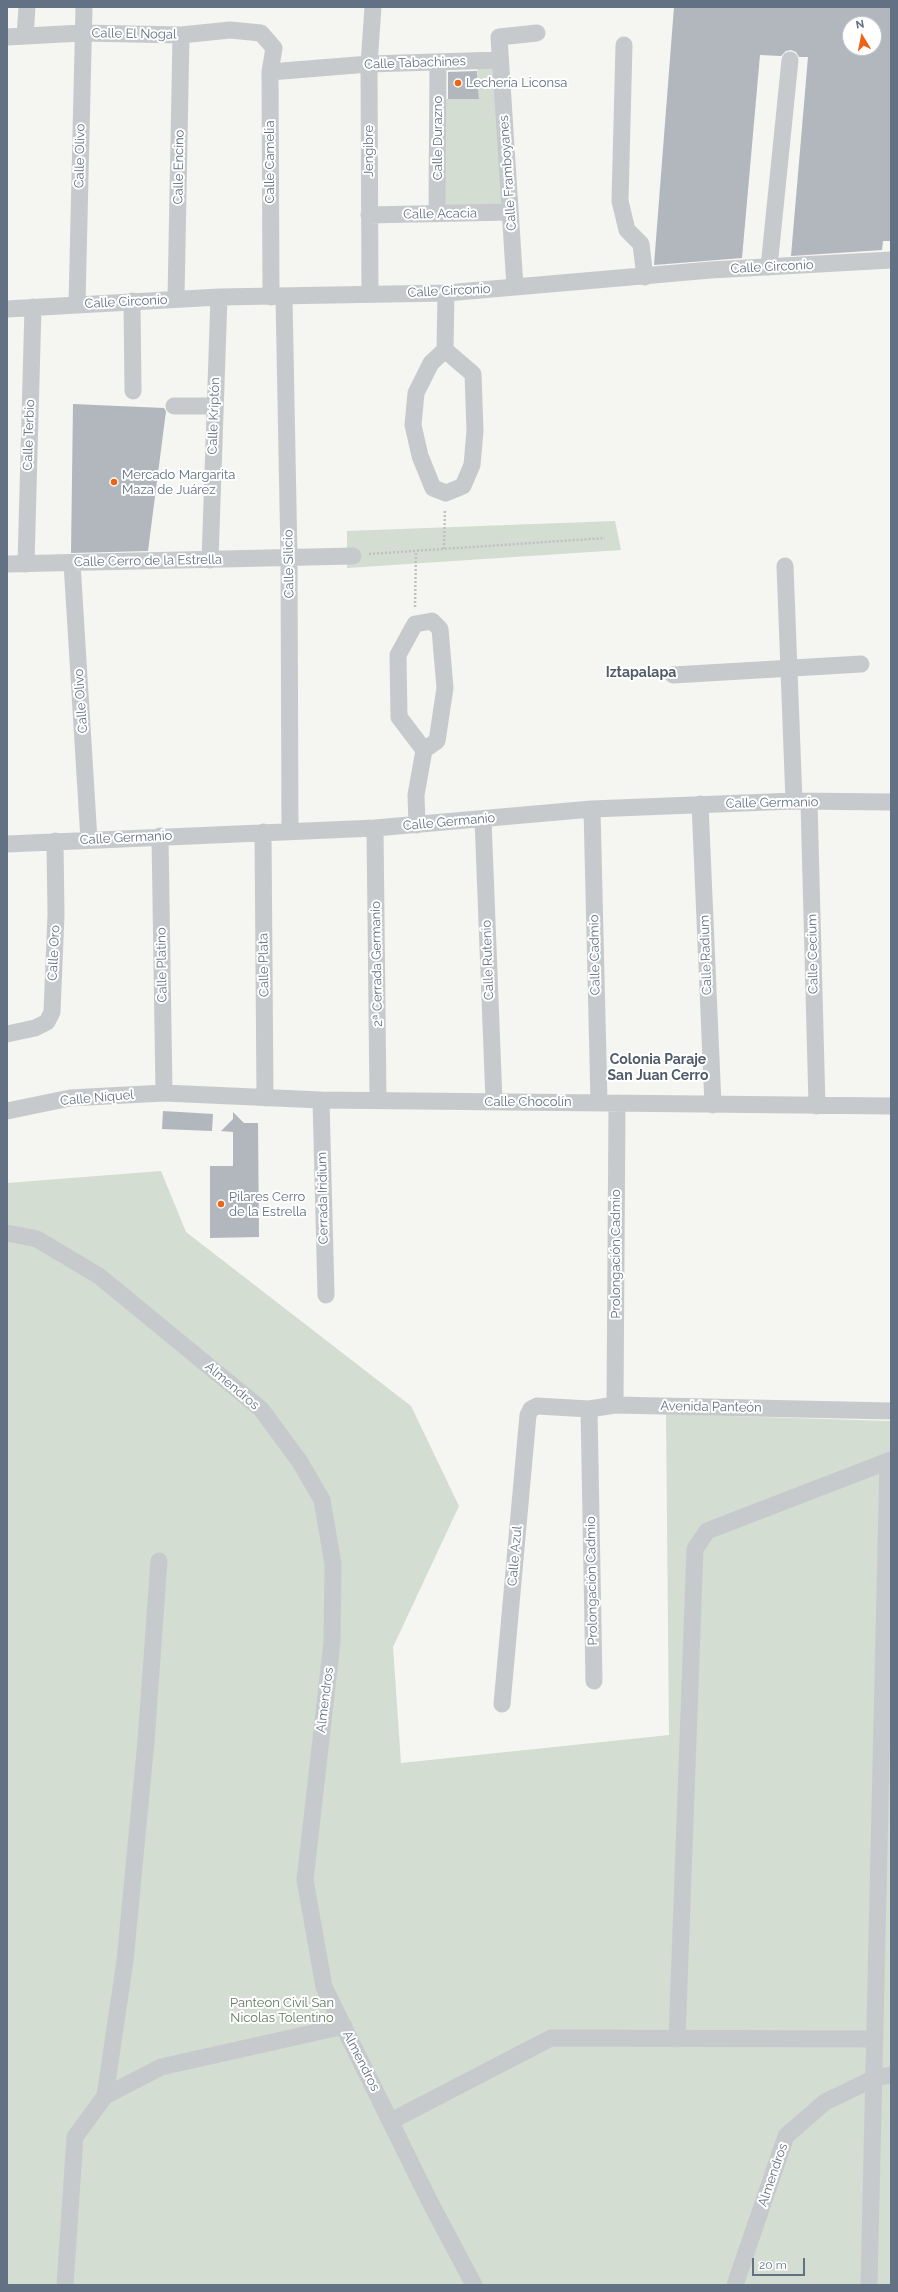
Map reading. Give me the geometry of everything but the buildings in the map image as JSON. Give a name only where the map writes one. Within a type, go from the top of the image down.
[{"type":"street","points":[[25,36],[27,7]]},
{"type":"street","name":"Calle Olivo","points":[[77,304],[82,34],[84,7]]},
{"type":"street","name":"Jengibre","points":[[370,294],[369,64],[373,7]]},
{"type":"street","name":"Calle El Nogal","points":[[7,38],[82,34],[181,35],[230,30],[260,33]]},
{"type":"street","name":"Calle Camelia","points":[[260,33],[274,48],[270,72],[277,297]]},
{"type":"street","points":[[500,60],[499,37],[537,33]]},
{"type":"street","name":"Calle Encino","points":[[176,299],[181,35]]},
{"type":"street","points":[[624,45],[620,201],[627,230],[641,244],[645,277]]},
{"type":"street","name":"Calle Tabachines","points":[[270,72],[369,64],[500,60]]},
{"type":"street","name":"Calle Framboyanes","points":[[500,60],[515,287]]},
{"type":"street","points":[[769,267],[790,60]]},
{"type":"street","name":"Calle Durazno","points":[[437,214],[438,62]]},
{"type":"street","name":"Calle Acacia","points":[[369,215],[510,212]]},
{"type":"street","name":"Calle Circonio","points":[[7,308],[219,297],[446,293],[769,267],[891,260]]},
{"type":"street","points":[[446,293],[446,350],[473,374],[475,431],[472,465],[463,486],[446,493],[434,488],[420,456],[413,425],[416,393],[431,363],[446,350]]},
{"type":"street","name":"Calle Kriptón","points":[[210,560],[214,406],[219,297]]},
{"type":"street","name":"Calle Silicio","points":[[277,297],[289,558],[290,831]]},
{"type":"street","points":[[132,301],[133,391]]},
{"type":"street","name":"Calle Terbio","points":[[26,564],[33,307]]},
{"type":"street","points":[[174,406],[214,406]]},
{"type":"street","name":"Calle Cerro de la Estrella","points":[[7,564],[353,556]]},
{"type":"street","name":"Calle Olivo","points":[[72,563],[89,840]]},
{"type":"street","name":"Calle Cecium","points":[[785,566],[789,667],[802,802],[817,1106]]},
{"type":"street","points":[[417,825],[416,795],[424,750],[437,741],[445,688],[440,629],[432,620],[415,624],[398,655],[399,717],[424,750]]},
{"type":"street","points":[[673,674],[861,664]]},
{"type":"street","name":"Calle Germanio","points":[[7,844],[160,836],[375,828],[592,809],[700,804],[891,802]]},
{"type":"street","name":"Calle Radium","points":[[700,804],[713,1105]]},
{"type":"street","name":"Calle Cadmio","points":[[592,809],[599,1102]]},
{"type":"street","name":"Calle Rutenio","points":[[483,819],[494,1102]]},
{"type":"street","name":"2ª Cerrada Germanio","points":[[375,828],[378,1100]]},
{"type":"street","name":"Calle Plata","points":[[263,832],[265,1098]]},
{"type":"street","name":"Calle Platino","points":[[160,836],[164,1093]]},
{"type":"street","name":"Calle Oro","points":[[8,1033],[35,1028],[47,1022],[52,1012],[56,915],[55,841]]},
{"type":"street","name":"Calle Chocolín","points":[[164,1093],[321,1100],[891,1106]]},
{"type":"street","name":"Calle Níquel","points":[[7,1111],[70,1098],[164,1093]]},
{"type":"street","name":"Cerrada Iridium","points":[[321,1100],[326,1295]]},
{"type":"street","name":"Prolongación Cadmio","points":[[615,1405],[617,1102]]},
{"type":"street","name":"Almendros","points":[[7,1234],[37,1239],[99,1276],[261,1409],[300,1462],[322,1500],[333,1564],[332,1642],[305,1880],[324,1987],[431,2204],[474,2285]]},
{"type":"street","name":"Avenida Panteón","points":[[531,1409],[537,1406],[589,1409],[615,1405],[891,1411]]},
{"type":"street","name":"Calle Azul","points":[[502,1704],[528,1415],[531,1409]]},
{"type":"street","name":"Prolongación Cadmio","points":[[589,1409],[594,1681]]},
{"type":"street","points":[[677,2039],[696,1549],[708,1531],[890,1460],[875,2040],[883,2077],[869,2285]]},
{"type":"street","points":[[106,2096],[125,1961],[146,1741],[159,1561]]},
{"type":"street","points":[[65,2285],[75,2138],[106,2096],[161,2067],[344,2026]]},
{"type":"street","points":[[391,2121],[551,2038],[875,2040]]},
{"type":"street","name":"Almendros","points":[[735,2285],[786,2136],[825,2102],[883,2077]]},
{"type":"path","points":[[444,549],[446,493]]},
{"type":"path","points":[[353,556],[606,538]]},
{"type":"path","points":[[415,624],[416,551]]},
{"type":"green space","points":[[477,60],[500,60],[510,212],[437,214],[438,99],[479,99]]},
{"type":"green space","points":[[615,521],[621,550],[347,568],[347,531]]},
{"type":"green space","name":"Panteon Civil San Nicolas Tolentino","points":[[161,1171],[186,1232],[411,1406],[459,1506],[393,1647],[401,1763],[669,1735],[666,1414],[891,1421],[891,2285],[7,2285],[7,1183]]},
{"type":"place","name":"Lechería Liconsa","points":[[458,83]]},
{"type":"place","name":"Mercado Margarita Maza de Juárez","points":[[114,482]]},
{"type":"place","name":"Pilares Cerro de la Estrella","points":[[221,1204]]},
{"type":"district","name":"Iztapalapa","points":[[641,673]]},
{"type":"district","name":"Colonia Paraje San Juan Cerro","points":[[658,1068]]}]
